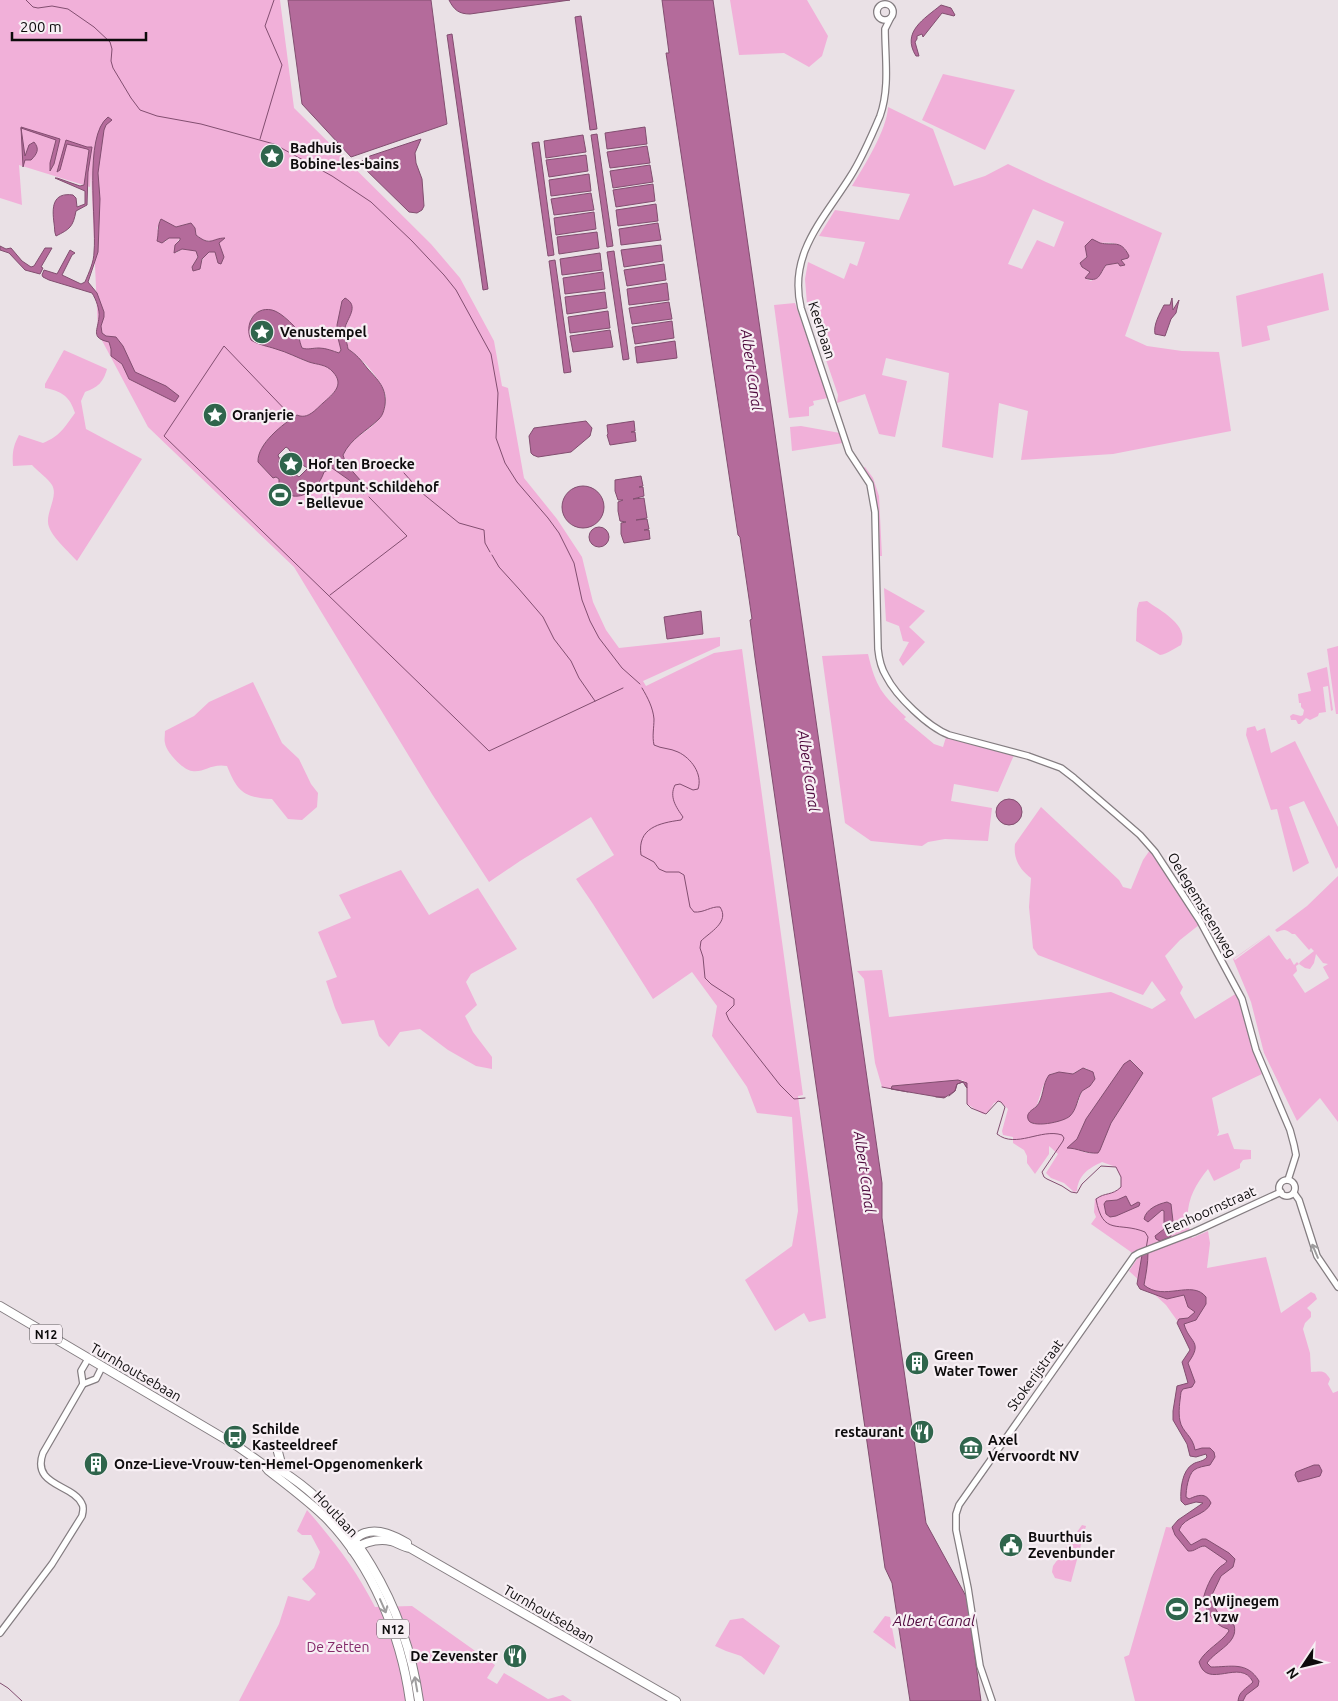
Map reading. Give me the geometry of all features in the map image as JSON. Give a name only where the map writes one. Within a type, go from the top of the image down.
[{"type":"main road","name":"Turnhoutsebaan","points":[[0,1306],[229,1441],[261,1463]]},
{"type":"main road","points":[[277,1448],[283,1471]]},
{"type":"main road","name":"Houtlaan","points":[[261,1463],[270,1464],[283,1471],[324,1507],[377,1576],[396,1615],[410,1657],[419,1701]]},
{"type":"main road","name":"Houtlaan","points":[[261,1463],[324,1516],[353,1545],[389,1618],[403,1660],[410,1701]]},
{"type":"main road","name":"Turnhoutsebaan","points":[[353,1545],[366,1532],[378,1536],[396,1536],[407,1543],[410,1548],[676,1701]]},
{"type":"street","name":"Keerbaan","points":[[878,649],[873,494],[870,484],[849,452],[801,308],[798,283],[801,259],[813,232],[851,175],[880,116],[886,89],[885,29],[877,11],[881,3],[887,2],[894,12],[885,29]]},
{"type":"street","points":[[880,18],[890,19]]},
{"type":"street","name":"Oelegemsteenweg","points":[[878,649],[882,667],[888,680],[899,694],[934,728],[949,735],[1028,756],[1060,768],[1118,815],[1151,846],[1192,907],[1242,999],[1256,1050],[1290,1130],[1296,1155],[1290,1181]]},
{"type":"street","points":[[1290,1181],[1295,1188],[1291,1194],[1283,1194],[1280,1184],[1290,1181]]},
{"type":"street","name":"Eenhoornstraat","points":[[1149,1249],[1194,1232],[1281,1192]]},
{"type":"street","points":[[1291,1194],[1302,1210],[1317,1256],[1338,1287]]},
{"type":"street","name":"Stokerijstraat","points":[[992,1701],[980,1666],[968,1588],[956,1530],[957,1510],[1134,1256],[1149,1249]]},
{"type":"street","points":[[0,1633],[41,1578],[82,1516],[83,1506],[81,1502],[49,1480],[41,1462],[43,1453],[83,1384],[81,1371],[88,1359]]},
{"type":"street","points":[[83,1384],[96,1379],[102,1367]]},
{"type":"green space","points":[[0,0],[280,0],[294,108],[431,244],[460,278],[494,341],[502,386],[508,388],[524,478],[557,519],[582,557],[593,602],[606,630],[619,648],[720,637],[720,646],[643,681],[646,686],[714,653],[742,649],[803,1095],[798,1096],[826,1318],[809,1322],[804,1313],[775,1331],[745,1280],[792,1246],[798,1211],[792,1117],[757,1113],[747,1087],[712,1036],[717,1006],[692,972],[653,999],[576,879],[614,855],[591,817],[489,882],[432,794],[294,567],[148,427],[98,333],[91,174],[90,187],[19,165],[22,205],[0,198]],"holes":[[[163,220],[165,223],[176,227],[190,223],[195,228],[196,235],[202,239],[211,241],[222,240],[219,243],[223,255],[218,263],[215,252],[208,252],[199,269],[194,263],[198,256],[195,250],[182,249],[176,253],[175,245],[180,238],[169,238],[165,242],[157,240],[159,221]],[[342,301],[347,323],[345,330],[348,349],[364,362],[375,375],[383,387],[386,396],[385,407],[379,419],[355,439],[343,455],[346,464],[368,489],[363,493],[332,468],[324,472],[315,486],[301,496],[276,477],[272,477],[258,462],[259,455],[266,442],[285,424],[297,415],[305,416],[311,414],[335,392],[338,379],[336,374],[326,366],[306,361],[254,340],[250,337],[250,319],[255,314],[267,310],[273,311],[289,320],[302,348],[324,348],[339,353],[341,350],[338,326]]]},
{"type":"green space","points":[[730,0],[807,0],[828,36],[822,56],[809,67],[784,53],[739,55]]},
{"type":"green space","points":[[943,74],[1015,90],[985,150],[922,120]]},
{"type":"green space","points":[[888,107],[933,129],[954,186],[985,176],[1008,164],[1162,233],[1125,336],[1147,346],[1182,351],[1219,352],[1231,431],[1113,454],[1021,460],[1028,411],[999,403],[993,458],[942,447],[949,373],[886,358],[882,375],[907,381],[895,437],[879,434],[865,394],[837,403],[838,395],[807,304],[805,279],[808,262],[844,279],[850,263],[857,266],[865,242],[819,236],[835,210],[899,220],[910,194],[852,186],[874,148],[887,116]],"holes":[[[1033,209],[1064,222],[1054,247],[1037,240],[1022,269],[1008,264]],[[1101,243],[1114,244],[1126,250],[1126,259],[1121,260],[1125,265],[1120,266],[1118,263],[1106,265],[1100,275],[1091,281],[1085,278],[1090,272],[1082,267],[1081,262]]]},
{"type":"green space","points":[[1323,273],[1329,310],[1267,326],[1270,340],[1242,347],[1236,296]]},
{"type":"green space","points":[[795,303],[828,398],[813,401],[814,405],[809,407],[809,416],[789,418],[774,305]]},
{"type":"green space","points":[[64,350],[107,369],[102,381],[85,392],[81,401],[86,429],[142,459],[77,561],[49,527],[48,517],[54,495],[52,485],[32,465],[13,466],[14,446],[19,435],[43,443],[58,434],[75,413],[68,398],[56,391],[45,388],[45,384]]},
{"type":"green space","points":[[801,426],[840,433],[843,443],[792,451],[790,427]]},
{"type":"green space","points":[[865,467],[873,478],[879,496],[882,556],[879,556],[875,492],[863,468]]},
{"type":"green space","points":[[884,588],[925,611],[909,627],[925,642],[903,666],[899,660],[909,642],[903,641],[899,626],[886,621]]},
{"type":"green space","points":[[1147,601],[1172,619],[1177,625],[1183,638],[1181,645],[1160,655],[1136,641],[1137,609],[1139,602]]},
{"type":"green space","points":[[1338,646],[1338,714],[1336,714],[1327,649]]},
{"type":"green space","points":[[868,654],[881,690],[906,717],[904,719],[934,744],[943,747],[946,737],[1014,755],[998,792],[954,784],[951,801],[992,808],[988,841],[945,839],[928,842],[922,846],[871,841],[845,823],[822,656]]},
{"type":"green space","points":[[1327,667],[1333,710],[1331,711],[1328,686],[1323,687],[1326,712],[1319,713],[1318,716],[1310,720],[1306,718],[1300,724],[1296,720],[1291,720],[1290,716],[1293,714],[1303,715],[1304,710],[1301,707],[1301,703],[1299,703],[1298,694],[1311,691],[1307,673]]},
{"type":"green space","points":[[253,682],[282,743],[299,759],[311,784],[318,793],[317,807],[302,820],[288,819],[272,799],[248,795],[234,782],[227,766],[221,765],[200,771],[188,770],[176,760],[166,747],[165,731],[194,716],[209,702]]},
{"type":"green space","points":[[1255,726],[1257,731],[1265,728],[1271,753],[1295,741],[1338,827],[1338,867],[1336,869],[1304,801],[1289,807],[1309,863],[1293,872],[1277,809],[1271,810],[1246,735],[1247,728]]},
{"type":"green space","points":[[1041,807],[1119,880],[1123,887],[1131,889],[1143,860],[1150,850],[1199,925],[1180,940],[1165,956],[1183,987],[1180,993],[1195,1019],[1237,993],[1262,1074],[1212,1098],[1219,1132],[1217,1136],[1228,1133],[1234,1149],[1251,1150],[1251,1159],[1243,1160],[1240,1168],[1214,1181],[1208,1169],[1197,1185],[1190,1201],[1188,1209],[1189,1228],[1192,1238],[1208,1231],[1210,1243],[1207,1268],[1266,1257],[1281,1313],[1311,1292],[1315,1294],[1317,1299],[1307,1308],[1311,1312],[1311,1317],[1305,1323],[1303,1329],[1310,1353],[1311,1372],[1326,1374],[1330,1379],[1328,1384],[1333,1393],[1338,1391],[1338,1701],[1135,1701],[1124,1657],[1129,1655],[1166,1527],[1175,1528],[1199,1510],[1205,1501],[1190,1502],[1183,1497],[1190,1471],[1205,1463],[1209,1452],[1197,1454],[1177,1421],[1178,1393],[1189,1384],[1186,1366],[1192,1349],[1181,1326],[1166,1305],[1129,1271],[1137,1259],[1131,1252],[1091,1224],[1096,1217],[1094,1212],[1095,1198],[1115,1192],[1121,1187],[1121,1177],[1116,1167],[1102,1162],[1093,1167],[1082,1176],[1077,1191],[1074,1192],[1064,1183],[1051,1178],[1046,1173],[1058,1154],[1049,1146],[1049,1154],[1035,1174],[1027,1163],[1027,1156],[1024,1150],[1013,1143],[1013,1137],[1003,1135],[1002,1131],[1008,1109],[1000,1101],[994,1103],[988,1112],[983,1114],[967,1104],[967,1085],[963,1080],[892,1086],[891,1089],[882,1087],[875,1063],[864,979],[857,971],[882,970],[889,1017],[1111,992],[1152,1009],[1166,1000],[1152,981],[1143,995],[1038,955],[1033,948],[1029,907],[1031,878],[1018,864],[1015,855],[1015,844]],"holes":[[[1131,1060],[1143,1073],[1111,1123],[1100,1150],[1092,1153],[1085,1152],[1076,1148],[1078,1137],[1098,1102]],[[1086,1068],[1095,1076],[1090,1085],[1082,1091],[1078,1103],[1070,1116],[1056,1122],[1033,1124],[1028,1116],[1037,1105],[1043,1086],[1053,1073],[1072,1074]],[[1167,1202],[1171,1204],[1172,1208],[1172,1235],[1160,1241],[1159,1233],[1162,1231],[1165,1223],[1164,1211],[1162,1210],[1156,1214],[1154,1207]]]},
{"type":"green space","points":[[401,870],[429,915],[478,888],[517,949],[471,974],[466,982],[477,1005],[465,1016],[473,1032],[492,1057],[492,1069],[476,1066],[448,1050],[420,1029],[400,1032],[389,1047],[379,1036],[374,1020],[342,1024],[326,981],[337,977],[318,932],[351,918],[339,895]]},
{"type":"green space","points":[[1338,876],[1338,1122],[1320,1098],[1297,1121],[1264,1053],[1251,1002],[1233,959],[1270,933],[1234,959],[1269,935],[1287,960],[1290,958],[1294,965],[1297,962],[1299,964],[1314,951],[1311,948],[1309,950],[1295,934],[1285,930],[1277,932],[1275,930],[1307,906]],"holes":[[[1316,954],[1323,963],[1328,964],[1323,967],[1329,978],[1305,993],[1293,975],[1297,971],[1296,966],[1299,964],[1310,969]]]},
{"type":"green space","name":"De Zetten","points":[[307,1510],[344,1557],[375,1607],[412,1606],[495,1665],[487,1678],[497,1684],[504,1673],[548,1699],[563,1695],[572,1701],[239,1701],[279,1624],[288,1596],[309,1601],[316,1594],[302,1579],[314,1568],[320,1552],[311,1535],[302,1535],[297,1531]]},
{"type":"green space","points":[[1082,1525],[1086,1526],[1071,1582],[1055,1578],[1052,1572],[1053,1566]]},
{"type":"green space","points":[[885,1616],[890,1617],[896,1649],[873,1632]]},
{"type":"green space","points":[[743,1618],[780,1646],[764,1675],[741,1656],[715,1646],[730,1620]]},
{"type":"water","points":[[288,0],[431,0],[447,124],[351,157],[302,104]]},
{"type":"water","points":[[449,0],[570,0],[470,14],[457,11]]},
{"type":"water","name":"Albert Canal","points":[[662,0],[713,0],[882,1183],[882,1218],[926,1523],[967,1598],[981,1701],[910,1701],[892,1583],[885,1568],[755,658],[750,620],[752,619],[666,53],[669,53]]},
{"type":"water","points":[[941,5],[951,8],[955,15],[942,13],[923,37],[922,34],[917,36],[915,42],[919,56],[916,56],[911,40],[913,33],[922,21]]},
{"type":"water","points":[[581,16],[597,129],[590,130],[575,17]]},
{"type":"water","points":[[452,34],[488,289],[483,290],[447,35]]},
{"type":"water","points":[[108,117],[112,120],[106,125],[104,130],[98,173],[100,199],[98,252],[88,282],[97,293],[104,312],[101,326],[102,333],[106,336],[116,337],[123,346],[135,372],[166,386],[179,396],[175,402],[129,379],[122,364],[111,356],[109,342],[99,338],[96,333],[99,311],[92,293],[49,280],[42,275],[44,270],[57,274],[70,250],[75,253],[72,255],[62,275],[81,284],[85,282],[94,256],[93,160],[100,127]]},
{"type":"water","points":[[21,127],[60,139],[54,164],[50,171],[50,163],[56,140]]},
{"type":"water","points":[[645,127],[647,144],[607,149],[605,133]]},
{"type":"water","points":[[21,129],[25,156],[29,145],[34,142],[37,149],[36,154],[31,160],[25,160],[23,167]]},
{"type":"water","points":[[597,134],[613,246],[607,247],[591,135]]},
{"type":"water","points":[[583,135],[586,152],[546,158],[544,141]]},
{"type":"water","points":[[421,139],[415,153],[416,163],[422,179],[424,206],[417,213],[409,212],[359,163],[370,156]]},
{"type":"water","points":[[66,140],[92,147],[88,172],[87,205],[76,211],[74,221],[70,227],[56,236],[53,212],[57,199],[61,196],[73,195],[76,198],[77,207],[85,204],[85,191],[55,178],[80,186],[84,185],[89,150],[87,149],[67,144],[60,170],[57,172]]},
{"type":"water","points":[[539,142],[554,255],[548,256],[532,143]]},
{"type":"water","points":[[647,146],[650,163],[610,168],[607,152]]},
{"type":"water","points":[[586,155],[588,171],[549,177],[546,160]]},
{"type":"water","points":[[650,165],[653,182],[613,188],[610,171]]},
{"type":"water","points":[[589,174],[591,191],[551,196],[549,180]]},
{"type":"water","points":[[653,184],[655,201],[616,207],[613,190]]},
{"type":"water","points":[[591,193],[594,210],[554,215],[551,199]]},
{"type":"water","points":[[656,204],[658,221],[618,226],[616,210]]},
{"type":"water","points":[[594,212],[596,229],[556,235],[554,218]]},
{"type":"water","points":[[161,219],[176,227],[191,223],[195,228],[196,235],[205,241],[225,238],[219,243],[224,257],[221,264],[218,263],[215,252],[209,252],[202,259],[200,269],[193,271],[192,267],[198,257],[196,251],[182,249],[174,253],[175,245],[180,238],[169,238],[162,243],[157,241]]},
{"type":"water","points":[[658,223],[661,240],[621,245],[619,229]]},
{"type":"water","points":[[597,232],[599,248],[559,254],[557,237]]},
{"type":"water","points":[[1092,239],[1100,243],[1116,244],[1123,247],[1129,256],[1121,260],[1125,265],[1120,266],[1118,263],[1106,265],[1096,278],[1085,278],[1090,272],[1082,267],[1080,263],[1087,257],[1085,246]]},
{"type":"water","points":[[661,245],[663,261],[624,267],[621,250]]},
{"type":"water","points":[[0,246],[6,249],[11,248],[22,261],[31,267],[34,266],[45,248],[52,248],[41,267],[43,268],[40,274],[25,270],[9,253],[0,250]]},
{"type":"water","points":[[614,251],[629,359],[623,360],[607,252]]},
{"type":"water","points":[[600,253],[602,270],[562,275],[560,259]]},
{"type":"water","points":[[555,260],[571,372],[564,373],[549,261]]},
{"type":"water","points":[[664,264],[666,280],[627,286],[624,270]]},
{"type":"water","points":[[603,272],[605,289],[565,294],[563,278]]},
{"type":"water","points":[[667,283],[669,300],[629,305],[627,289]]},
{"type":"water","points":[[605,292],[607,308],[567,314],[565,297]]},
{"type":"water","points":[[345,298],[352,305],[345,328],[348,349],[359,358],[378,380],[385,394],[384,411],[379,419],[355,439],[343,455],[346,464],[369,490],[363,494],[349,480],[332,468],[324,472],[316,486],[308,493],[293,496],[279,485],[279,479],[273,478],[258,462],[259,455],[272,435],[297,415],[305,416],[312,413],[336,389],[338,381],[333,372],[325,366],[309,362],[251,340],[249,334],[250,323],[252,318],[260,311],[275,311],[294,326],[302,348],[322,348],[339,353],[341,350],[337,325],[342,301]],"holes":[[[286,447],[308,468],[299,477],[295,474],[292,477],[288,472],[284,473],[282,471],[283,467],[278,462],[282,458],[279,458],[278,455]]]},
{"type":"water","points":[[1172,298],[1173,310],[1179,300],[1176,313],[1171,319],[1165,336],[1155,334],[1159,315],[1164,305],[1170,305]]},
{"type":"water","points":[[669,302],[672,319],[632,324],[629,308]]},
{"type":"water","points":[[608,311],[610,328],[570,333],[568,317]]},
{"type":"water","points":[[672,321],[674,338],[635,344],[632,327]]},
{"type":"water","points":[[610,330],[613,347],[573,352],[570,336]]},
{"type":"water","points":[[675,341],[677,358],[637,363],[635,347]]},
{"type":"water","points":[[586,421],[592,428],[590,436],[571,452],[538,457],[531,453],[529,436],[534,428]]},
{"type":"water","points":[[634,421],[635,431],[631,432],[635,432],[636,441],[610,445],[607,425]]},
{"type":"water","points":[[641,476],[643,486],[639,487],[643,487],[644,496],[633,499],[644,498],[647,518],[636,520],[647,519],[649,529],[644,530],[649,530],[650,539],[624,543],[621,534],[621,523],[626,522],[620,521],[618,511],[618,502],[623,500],[618,500],[615,491],[615,480]]},
{"type":"water","points":[[587,486],[595,489],[601,495],[604,507],[601,519],[595,525],[579,528],[571,525],[565,519],[562,503],[565,495],[571,489]]},
{"type":"water","points":[[599,527],[606,530],[609,537],[606,544],[599,547],[592,544],[589,537],[592,530]]},
{"type":"water","points":[[701,611],[703,634],[667,639],[664,617]]},
{"type":"water","points":[[1009,799],[1018,803],[1022,812],[1018,821],[1009,825],[1000,821],[996,812],[1000,803]]},
{"type":"water","points":[[1130,1060],[1143,1073],[1111,1123],[1098,1153],[1067,1148],[1077,1139],[1086,1119],[1124,1064]]},
{"type":"water","points":[[1083,1068],[1093,1072],[1095,1079],[1090,1086],[1082,1091],[1070,1116],[1048,1124],[1030,1122],[1028,1115],[1039,1104],[1049,1075],[1059,1072],[1073,1074]]},
{"type":"water","points":[[958,1080],[967,1083],[967,1088],[963,1082],[957,1084],[955,1091],[944,1098],[891,1089],[892,1086]]},
{"type":"water","points":[[1126,1196],[1131,1206],[1138,1202],[1140,1203],[1139,1206],[1116,1216],[1110,1217],[1106,1214],[1104,1204],[1106,1201],[1117,1200]]},
{"type":"water","points":[[1167,1202],[1171,1204],[1174,1230],[1170,1237],[1160,1241],[1155,1236],[1164,1229],[1164,1211],[1162,1210],[1148,1222],[1144,1219],[1147,1212]]},
{"type":"water","points":[[1148,1252],[1144,1285],[1160,1292],[1193,1290],[1200,1292],[1206,1297],[1206,1304],[1196,1320],[1184,1324],[1195,1346],[1193,1356],[1188,1363],[1195,1382],[1192,1387],[1183,1389],[1181,1392],[1179,1414],[1181,1425],[1192,1441],[1195,1450],[1210,1448],[1214,1452],[1215,1457],[1210,1465],[1197,1468],[1192,1472],[1186,1497],[1189,1499],[1204,1496],[1211,1503],[1205,1511],[1185,1522],[1179,1530],[1191,1545],[1206,1539],[1229,1553],[1235,1559],[1233,1567],[1221,1576],[1210,1599],[1222,1620],[1234,1625],[1235,1631],[1230,1642],[1207,1663],[1211,1667],[1238,1666],[1249,1670],[1254,1675],[1259,1681],[1258,1686],[1246,1695],[1243,1701],[1238,1701],[1240,1695],[1253,1682],[1248,1675],[1241,1672],[1209,1674],[1203,1670],[1199,1662],[1229,1631],[1212,1618],[1203,1600],[1213,1575],[1227,1561],[1205,1546],[1188,1551],[1175,1535],[1172,1527],[1178,1520],[1203,1503],[1196,1502],[1185,1505],[1181,1501],[1181,1486],[1186,1471],[1193,1464],[1207,1457],[1206,1454],[1196,1457],[1190,1456],[1187,1444],[1173,1420],[1177,1386],[1188,1383],[1182,1362],[1190,1350],[1177,1323],[1179,1319],[1188,1318],[1195,1312],[1188,1307],[1184,1295],[1167,1299],[1140,1289],[1137,1284],[1142,1255]]},
{"type":"water","points":[[1319,1465],[1322,1471],[1320,1476],[1298,1482],[1295,1475],[1296,1472]]},
{"type":"waterway","points":[[26,0],[33,7],[52,6],[68,9],[94,27],[110,42],[113,68],[140,110],[157,116],[201,124],[274,144],[332,176],[371,202],[444,275],[456,290],[491,354],[498,393],[496,438],[505,463],[517,482],[559,533],[574,563],[582,600],[599,638],[622,668],[640,684]]},
{"type":"waterway","points":[[260,139],[282,65],[265,26],[274,0]]},
{"type":"waterway","points":[[293,418],[224,346],[164,436],[489,751],[623,688]]},
{"type":"waterway","points":[[404,473],[422,493],[459,523],[484,530],[485,543],[490,552]]},
{"type":"waterway","points":[[330,595],[407,536],[369,497]]},
{"type":"waterway","points":[[492,555],[499,567],[543,617],[554,639],[571,661],[579,678],[595,701]]},
{"type":"waterway","points":[[642,688],[650,703],[654,719],[654,745],[675,751],[687,758],[695,767],[699,783],[698,789],[693,790],[680,784],[675,785],[673,798],[683,817],[681,820],[651,828],[642,839],[641,855],[654,862],[659,869],[666,872],[679,872],[684,875],[690,907],[694,912],[720,907],[723,917],[721,922],[701,941],[700,948],[705,978],[734,999],[734,1005],[726,1013],[729,1020],[780,1085],[794,1099],[805,1098]]},
{"type":"waterway","points":[[949,1096],[955,1091],[957,1084],[963,1082]]},
{"type":"waterway","points":[[965,1085],[967,1088],[967,1104],[971,1108],[986,1114],[998,1101],[1005,1107],[997,1134],[1004,1138],[1012,1140],[1046,1134],[1062,1135],[1063,1141],[1042,1172],[1047,1179],[1071,1192],[1077,1193],[1082,1184],[1101,1166],[1116,1167],[1121,1177],[1121,1187],[1115,1192],[1102,1195],[1096,1199],[1099,1211],[1103,1219],[1113,1226],[1145,1232],[1148,1237],[1146,1249]]},
{"type":"waterway","points":[[882,1087],[908,1092]]},
{"type":"waterway","points":[[936,1097],[945,1097]]},
{"type":"waterway","points":[[0,1683],[22,1701]]},
{"type":"place","name":"Badhuis Bobine-les-bains","points":[[272,156]]},
{"type":"place","name":"Venustempel","points":[[262,332]]},
{"type":"place","name":"Oranjerie","points":[[215,415]]},
{"type":"place","name":"Hof ten Broecke","points":[[291,464]]},
{"type":"place","name":"Sportpunt Schildehof - Bellevue","points":[[280,495]]},
{"type":"place","name":"Green Water Tower","points":[[917,1363]]},
{"type":"place","name":"restaurant","points":[[922,1432]]},
{"type":"place","name":"Schilde Kasteeldreef","points":[[235,1437]]},
{"type":"place","name":"Axel Vervoordt NV","points":[[971,1448]]},
{"type":"place","name":"Onze-Lieve-Vrouw-ten-Hemel-Opgenomenkerk","points":[[96,1464]]},
{"type":"place","name":"Buurthuis Zevenbunder","points":[[1011,1545]]},
{"type":"place","name":"pc Wijnegem 21 vzw","points":[[1177,1609]]},
{"type":"place","name":"De Zevenster","points":[[515,1656]]}]
